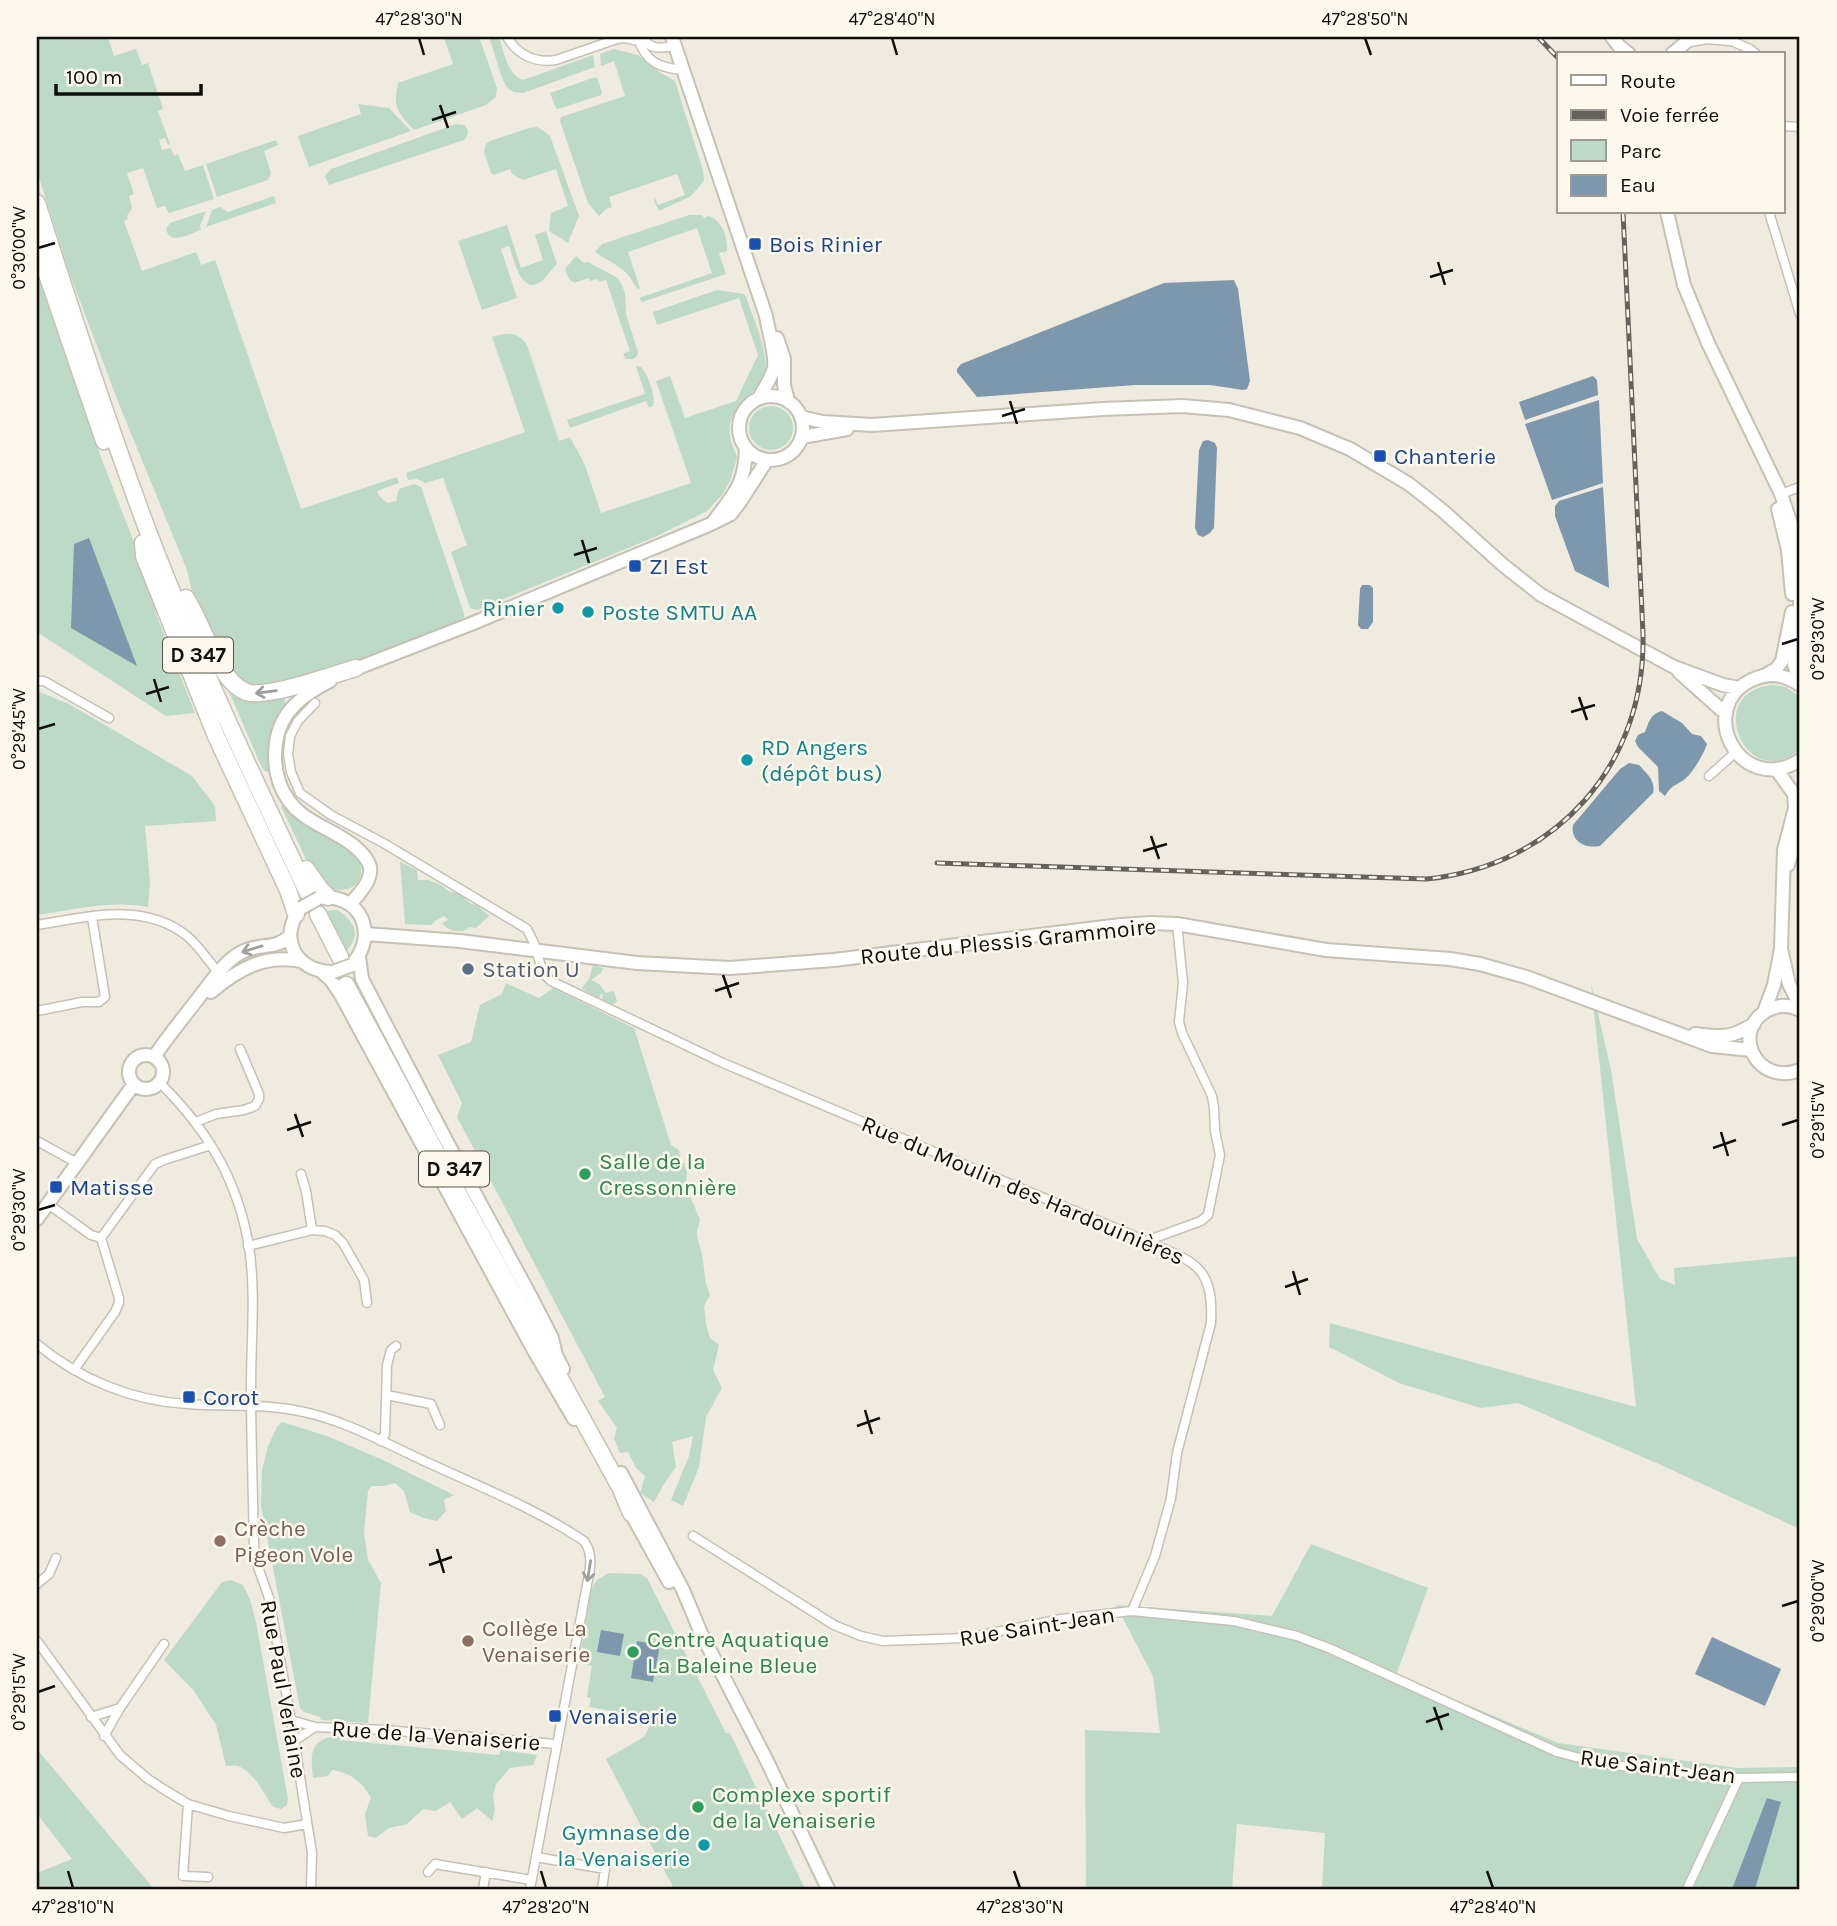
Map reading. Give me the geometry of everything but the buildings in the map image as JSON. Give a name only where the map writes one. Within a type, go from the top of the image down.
[{"type":"highway","name":"D 347","points":[[37,203],[74,322],[150,536],[234,737],[340,964]]},
{"type":"highway","points":[[37,245],[89,400],[186,663],[237,784],[288,890],[311,905]]},
{"type":"highway","points":[[105,411],[116,431],[186,598],[221,689],[287,832],[312,879],[311,905]]},
{"type":"highway","points":[[186,598],[223,670],[236,686],[246,692],[273,692],[356,668]]},
{"type":"highway","name":"D 347","points":[[556,1355],[349,984],[466,1207],[621,1489],[631,1513]]},
{"type":"street","points":[[507,37],[518,51],[540,61],[556,60],[617,39],[639,38],[654,48],[674,41],[766,316],[775,358],[759,398]]},
{"type":"street","points":[[1612,37],[1626,52]]},
{"type":"street","points":[[639,38],[648,56],[659,66],[684,71]]},
{"type":"street","points":[[1686,40],[1726,39],[1754,52]]},
{"type":"street","points":[[1667,214],[1684,285],[1708,343],[1781,494],[1792,527],[1800,582],[1800,617],[1794,664],[1800,684]]},
{"type":"street","points":[[1770,214],[1800,314]]},
{"type":"street","points":[[766,316],[774,328],[784,359],[784,385],[788,401]]},
{"type":"street","points":[[779,397],[788,401],[801,416],[802,437],[798,445],[785,457],[767,460],[759,458],[746,448],[741,439],[740,420],[744,411],[759,398],[779,397]]},
{"type":"street","points":[[802,437],[872,425],[1182,406],[1229,411],[1300,428],[1350,449],[1409,484],[1541,595],[1674,667],[1739,688]]},
{"type":"street","points":[[801,416],[823,422],[872,425]]},
{"type":"street","points":[[711,524],[738,488],[746,466],[746,448]]},
{"type":"street","points":[[350,904],[365,886],[370,868],[368,860],[345,839],[303,814],[287,799],[279,783],[275,750],[277,733],[283,719],[303,696],[356,668],[635,557],[731,514],[767,460]]},
{"type":"street","points":[[1769,471],[1788,550],[1792,616],[1782,661],[1776,669],[1739,688],[1730,700],[1726,714],[1726,730],[1735,752],[1754,766],[1776,769],[1800,760]]},
{"type":"street","points":[[1781,494],[1800,487]]},
{"type":"street","points":[[1674,667],[1726,714]]},
{"type":"street","points":[[1764,676],[1783,677],[1800,684]]},
{"type":"street","points":[[37,681],[44,681],[109,718]]},
{"type":"street","name":"Rue du Moulin des Hardouinières","points":[[316,704],[298,721],[290,736],[288,754],[291,772],[300,793],[331,815],[527,929],[543,973],[551,981],[710,1058],[1146,1241],[1190,1261],[1199,1268],[1205,1277],[1212,1306],[1211,1323],[1177,1453],[1171,1498],[1155,1556],[1132,1611]]},
{"type":"street","points":[[1709,776],[1735,752]]},
{"type":"street","points":[[1765,1012],[1781,949],[1784,850],[1795,808],[1794,794],[1776,769]]},
{"type":"street","points":[[1782,881],[1800,823]]},
{"type":"street","points":[[556,1355],[547,1328],[362,979],[340,964],[311,968],[295,954],[290,936],[291,925],[311,905],[340,899],[359,912],[366,934],[364,946],[340,964],[331,980],[533,1349],[616,1492],[631,1513],[676,1595],[701,1633]]},
{"type":"street","points":[[37,925],[119,914],[147,917],[173,926],[194,942],[219,973]]},
{"type":"street","points":[[37,1011],[82,1002],[99,1002],[105,998],[92,916]]},
{"type":"street","points":[[1146,1241],[1201,1221],[1208,1215],[1220,1155],[1214,1130],[1212,1096],[1179,1022],[1183,983],[1177,924]]},
{"type":"street","name":"Route du Plessis Grammoire","points":[[366,934],[460,941],[638,963],[694,967],[761,967],[1121,925],[1177,924],[1326,950],[1480,964],[1527,977],[1712,1046],[1751,1050]]},
{"type":"street","points":[[155,1057],[174,1028],[239,953],[260,946],[277,945],[290,936]]},
{"type":"street","points":[[1781,949],[1789,984],[1800,1008]]},
{"type":"street","points":[[191,1007],[246,968],[274,958],[301,961]]},
{"type":"street","points":[[1798,1073],[1784,1074],[1768,1070],[1751,1050],[1750,1041],[1754,1024],[1765,1012],[1774,1007],[1800,1008]]},
{"type":"street","name":"Route du Plessis Grammoire","points":[[1680,1033],[1728,1036],[1754,1024]]},
{"type":"street","points":[[196,1122],[216,1114],[255,1107],[258,1094],[240,1049]]},
{"type":"street","points":[[144,1055],[155,1057],[163,1073],[159,1082],[144,1089],[134,1084],[129,1069],[134,1060],[144,1055]]},
{"type":"street","name":"Rue Paul Verlaine","points":[[159,1082],[196,1122],[211,1145],[233,1189],[248,1246],[254,1545],[258,1567],[269,1598],[291,1720],[312,1858],[310,1889]]},
{"type":"street","points":[[37,1219],[134,1084]]},
{"type":"street","points":[[37,1141],[77,1163]]},
{"type":"street","points":[[101,1238],[155,1164],[211,1145]]},
{"type":"street","points":[[300,1174],[306,1191],[312,1230]]},
{"type":"street","points":[[48,1204],[91,1235],[101,1238]]},
{"type":"street","points":[[248,1246],[312,1230],[335,1235],[343,1243],[364,1280],[367,1303]]},
{"type":"street","points":[[74,1370],[119,1303],[101,1238]]},
{"type":"street","points":[[37,1344],[74,1370],[126,1393],[186,1404],[251,1405],[300,1411],[349,1427],[531,1511],[584,1541],[590,1549],[591,1558],[530,1885],[486,1872],[435,1864],[428,1872]]},
{"type":"street","points":[[381,1441],[385,1434],[387,1365],[391,1350],[396,1346]]},
{"type":"street","name":"D 347","points":[[556,1355],[683,1590],[701,1633],[828,1889]]},
{"type":"street","points":[[387,1395],[431,1404],[440,1425]]},
{"type":"street","name":"Rue Saint-Jean","points":[[693,1536],[834,1625],[883,1642],[966,1638],[1061,1619],[1132,1611],[1234,1621],[1297,1636],[1331,1649],[1557,1752],[1628,1767],[1739,1778],[1800,1777]]},
{"type":"street","points":[[37,1584],[48,1574],[56,1558]]},
{"type":"street","points":[[37,1641],[104,1736],[120,1755],[148,1779],[188,1804],[229,1816],[276,1827],[307,1824]]},
{"type":"street","points":[[104,1736],[164,1644]]},
{"type":"street","points":[[91,1717],[120,1708]]},
{"type":"street","name":"Rue de la Venaiserie","points":[[291,1720],[315,1727],[556,1744]]},
{"type":"street","name":"Rue de la Venaiserie","points":[[294,1741],[315,1727]]},
{"type":"street","points":[[1687,1889],[1739,1778]]},
{"type":"street","points":[[188,1804],[183,1876],[208,1877]]},
{"type":"street","points":[[536,1857],[605,1868],[602,1889]]},
{"type":"street","points":[[483,1889],[486,1872]]},
{"type":"green space","points":[[37,37],[108,37],[114,56],[136,49],[142,65],[148,63],[163,109],[158,111],[170,144],[168,145],[165,138],[159,140],[162,150],[171,148],[174,156],[178,154],[185,171],[203,165],[214,199],[169,213],[165,206],[157,208],[143,168],[127,173],[134,194],[129,196],[132,208],[128,219],[124,221],[142,271],[196,252],[201,265],[215,260],[301,509],[397,477],[399,483],[377,491],[387,503],[396,501],[399,489],[414,484],[421,487],[464,613],[464,619],[459,625],[277,687],[255,689],[234,679],[206,629],[187,570],[119,404],[69,272],[37,171]]},
{"type":"green space","points":[[444,37],[479,37],[497,88],[496,97],[486,105],[414,130],[396,104],[398,83],[453,64]]},
{"type":"green space","points":[[489,37],[499,37],[510,68],[523,80],[593,55],[595,67],[523,93],[515,92],[504,83]]},
{"type":"green space","points":[[614,49],[638,55],[675,81],[703,170],[704,181],[691,196],[659,211],[655,198],[658,205],[685,195],[677,174],[609,197],[612,207],[599,216],[588,203],[560,121],[561,117],[625,96],[614,61],[601,66],[600,54]]},
{"type":"green space","points":[[595,77],[601,95],[556,108],[550,93]]},
{"type":"green space","points":[[358,104],[389,108],[411,131],[309,167],[298,136],[361,114]]},
{"type":"green space","points":[[456,124],[464,125],[467,129],[468,134],[464,140],[329,185],[325,176],[331,169]]},
{"type":"green space","points":[[537,127],[550,136],[579,216],[568,243],[549,231],[551,213],[568,206],[556,169],[523,180],[512,174],[510,169],[494,175],[484,152],[490,141]]},
{"type":"green space","points":[[276,140],[278,145],[264,151],[271,173],[268,180],[217,197],[206,164]]},
{"type":"green space","points":[[274,196],[276,203],[206,227],[212,210],[220,207],[228,212]]},
{"type":"green space","points":[[206,211],[201,230],[176,238],[168,234],[166,229],[170,223]]},
{"type":"green space","points":[[689,215],[702,215],[704,218],[708,216],[720,225],[725,234],[727,251],[719,253],[726,274],[642,302],[639,298],[712,273],[697,228],[628,252],[640,288],[638,289],[625,271],[595,252],[602,244]]},
{"type":"green space","points":[[507,225],[521,268],[543,260],[535,235],[546,231],[557,264],[542,281],[535,285],[529,284],[516,267],[509,246],[501,249],[517,298],[482,310],[458,241]]},
{"type":"green space","points":[[576,256],[584,263],[588,262],[620,281],[625,293],[626,314],[638,352],[633,359],[626,359],[623,354],[630,351],[606,280],[590,281],[589,278],[574,283],[569,279],[565,269]]},
{"type":"green space","points":[[37,266],[102,460],[160,609],[155,611],[195,713],[166,716],[37,632]]},
{"type":"green space","points":[[717,290],[744,294],[756,323],[766,363],[762,380],[737,409],[730,426],[730,437],[737,458],[730,481],[722,495],[707,511],[655,537],[477,610],[470,608],[451,552],[467,545],[443,478],[425,483],[417,479],[408,480],[406,473],[525,432],[492,337],[511,334],[527,345],[559,441],[570,437],[584,463],[601,513],[691,483],[656,381],[670,376],[685,418],[736,401],[758,355],[739,298],[657,325],[653,312]]},
{"type":"green space","points":[[636,366],[641,367],[649,380],[653,406],[649,408],[646,401],[570,428],[567,420],[645,394]]},
{"type":"green space","points":[[771,406],[786,413],[793,428],[786,443],[771,450],[756,443],[749,428],[756,413]]},
{"type":"green space","points":[[1773,685],[1786,687],[1800,697],[1800,749],[1781,760],[1763,760],[1749,751],[1740,737],[1736,720],[1739,704],[1751,691]]},
{"type":"green space","points":[[227,687],[284,697],[286,705],[271,736],[267,772],[259,761]]},
{"type":"green space","points":[[37,691],[69,704],[192,776],[215,806],[216,821],[145,826],[150,882],[148,907],[106,905],[37,915]]},
{"type":"green space","points":[[285,805],[355,855],[361,865],[361,871],[355,885],[345,890],[329,889],[311,870],[281,806]]},
{"type":"green space","points":[[400,862],[417,870],[418,880],[428,880],[448,891],[461,894],[489,916],[476,928],[460,931],[445,926],[442,923],[448,920],[444,916],[431,925],[405,924]]},
{"type":"green space","points":[[338,910],[352,924],[355,934],[346,952],[325,911]]},
{"type":"green space","points":[[593,965],[603,968],[601,973],[591,980],[599,984],[606,993],[614,991],[617,1001],[614,1004],[605,1005],[603,994],[595,998],[582,988],[589,979]]},
{"type":"green space","name":"Salle de la Cressonnière","points":[[506,983],[539,998],[553,988],[634,1028],[671,1145],[679,1150],[681,1163],[684,1163],[687,1172],[686,1186],[700,1220],[697,1237],[710,1295],[704,1306],[706,1324],[710,1338],[719,1345],[713,1370],[722,1388],[706,1417],[699,1467],[683,1506],[671,1500],[689,1456],[693,1436],[672,1442],[676,1467],[654,1502],[640,1493],[645,1476],[636,1468],[628,1452],[620,1453],[614,1439],[617,1428],[598,1401],[605,1397],[457,1117],[462,1103],[438,1055],[471,1042],[480,1005],[502,994]]},
{"type":"green space","points":[[1591,983],[1611,1070],[1637,1239],[1660,1279],[1675,1285],[1674,1268],[1800,1256],[1800,1529],[1518,1403],[1481,1408],[1399,1383],[1329,1347],[1330,1323],[1636,1407]]},
{"type":"green space","points":[[282,1422],[327,1436],[454,1495],[444,1500],[446,1511],[437,1521],[410,1512],[404,1491],[395,1483],[371,1486],[368,1491],[364,1532],[368,1560],[381,1583],[368,1723],[321,1720],[320,1717],[300,1708],[261,1506],[262,1470],[268,1446]]},
{"type":"green space","points":[[1311,1544],[1428,1588],[1396,1675],[1558,1743],[1737,1768],[1800,1767],[1800,1889],[1322,1889],[1325,1833],[1237,1824],[1232,1889],[1086,1889],[1085,1730],[1160,1733],[1153,1676],[1116,1605],[1272,1616]]},
{"type":"green space","points":[[609,1573],[640,1574],[647,1578],[726,1733],[730,1733],[805,1889],[674,1889],[606,1759],[644,1737],[653,1720],[589,1707],[591,1698],[587,1697],[592,1666],[579,1663],[591,1590],[597,1580]]},
{"type":"green space","points":[[231,1580],[243,1585],[256,1622],[288,1799],[287,1805],[281,1809],[273,1807],[249,1773],[236,1766],[226,1766],[216,1725],[194,1691],[164,1660],[222,1582]]},
{"type":"green space","points":[[340,1735],[340,1740],[499,1755],[501,1750],[537,1755],[533,1765],[510,1768],[496,1784],[492,1821],[477,1808],[462,1819],[450,1802],[436,1811],[423,1809],[407,1824],[389,1828],[376,1838],[368,1836],[365,1814],[371,1798],[360,1783],[344,1773],[332,1770],[328,1776],[313,1778],[314,1748],[323,1740]]},
{"type":"green space","points":[[37,1749],[154,1889],[37,1889],[37,1873],[72,1859],[37,1814]]},
{"type":"water","points":[[1234,280],[1238,289],[1250,381],[1247,389],[1210,385],[1135,385],[977,397],[957,372],[961,364],[1164,283]]},
{"type":"water","points":[[1593,376],[1597,380],[1598,395],[1525,420],[1519,402]]},
{"type":"water","points":[[1599,400],[1603,483],[1552,500],[1525,424]]},
{"type":"water","points":[[1203,441],[1215,443],[1217,448],[1214,528],[1203,537],[1198,535],[1195,528],[1199,450]]},
{"type":"water","points":[[1603,487],[1609,588],[1575,571],[1555,516],[1555,506],[1559,501]]},
{"type":"water","points":[[89,538],[137,666],[71,628],[74,544]]},
{"type":"water","points":[[1362,585],[1370,585],[1373,588],[1373,622],[1368,629],[1361,629],[1358,625]]},
{"type":"water","points":[[1662,711],[1682,723],[1692,734],[1701,736],[1707,744],[1692,771],[1665,796],[1659,791],[1658,767],[1635,741],[1638,735],[1645,732],[1652,716]]},
{"type":"water","points":[[1629,763],[1639,765],[1648,775],[1652,781],[1653,793],[1600,846],[1580,843],[1574,835],[1573,825],[1620,769]]},
{"type":"water","points":[[601,1630],[624,1634],[620,1656],[597,1652]]},
{"type":"water","points":[[1712,1637],[1781,1669],[1765,1706],[1695,1674]]},
{"type":"water","points":[[637,1641],[660,1645],[653,1682],[631,1678]]},
{"type":"water","points":[[1767,1798],[1781,1802],[1755,1889],[1732,1889]]},
{"type":"tunnel","points":[[340,957],[353,983]]},
{"type":"railway","points":[[1538,37],[1557,57]]},
{"type":"railway","points":[[937,863],[1426,879],[1473,870],[1515,854],[1553,830],[1584,801],[1610,766],[1629,726],[1640,682],[1643,634],[1623,214]]},
{"type":"place","name":"Bois Rinier","points":[[755,244]]},
{"type":"place","name":"Chanterie","points":[[1380,456]]},
{"type":"place","name":"ZI Est","points":[[635,566]]},
{"type":"place","name":"Rinier","points":[[558,608]]},
{"type":"place","name":"Poste SMTU AA","points":[[588,612]]},
{"type":"place","name":"RD Angers (dépôt bus)","points":[[747,760]]},
{"type":"place","name":"Station U","points":[[468,969]]},
{"type":"place","name":"Salle de la Cressonnière","points":[[585,1174]]},
{"type":"place","name":"Matisse","points":[[56,1187]]},
{"type":"place","name":"Corot","points":[[189,1397]]},
{"type":"place","name":"Crèche Pigeon Vole","points":[[220,1541]]},
{"type":"place","name":"Collège La Venaiserie","points":[[468,1641]]},
{"type":"place","name":"Centre Aquatique La Baleine Bleue","points":[[633,1652]]},
{"type":"place","name":"Venaiserie","points":[[555,1716]]},
{"type":"place","name":"Complexe sportif de la Venaiserie","points":[[698,1807]]},
{"type":"place","name":"Gymnase de la Venaiserie","points":[[704,1845]]}]
